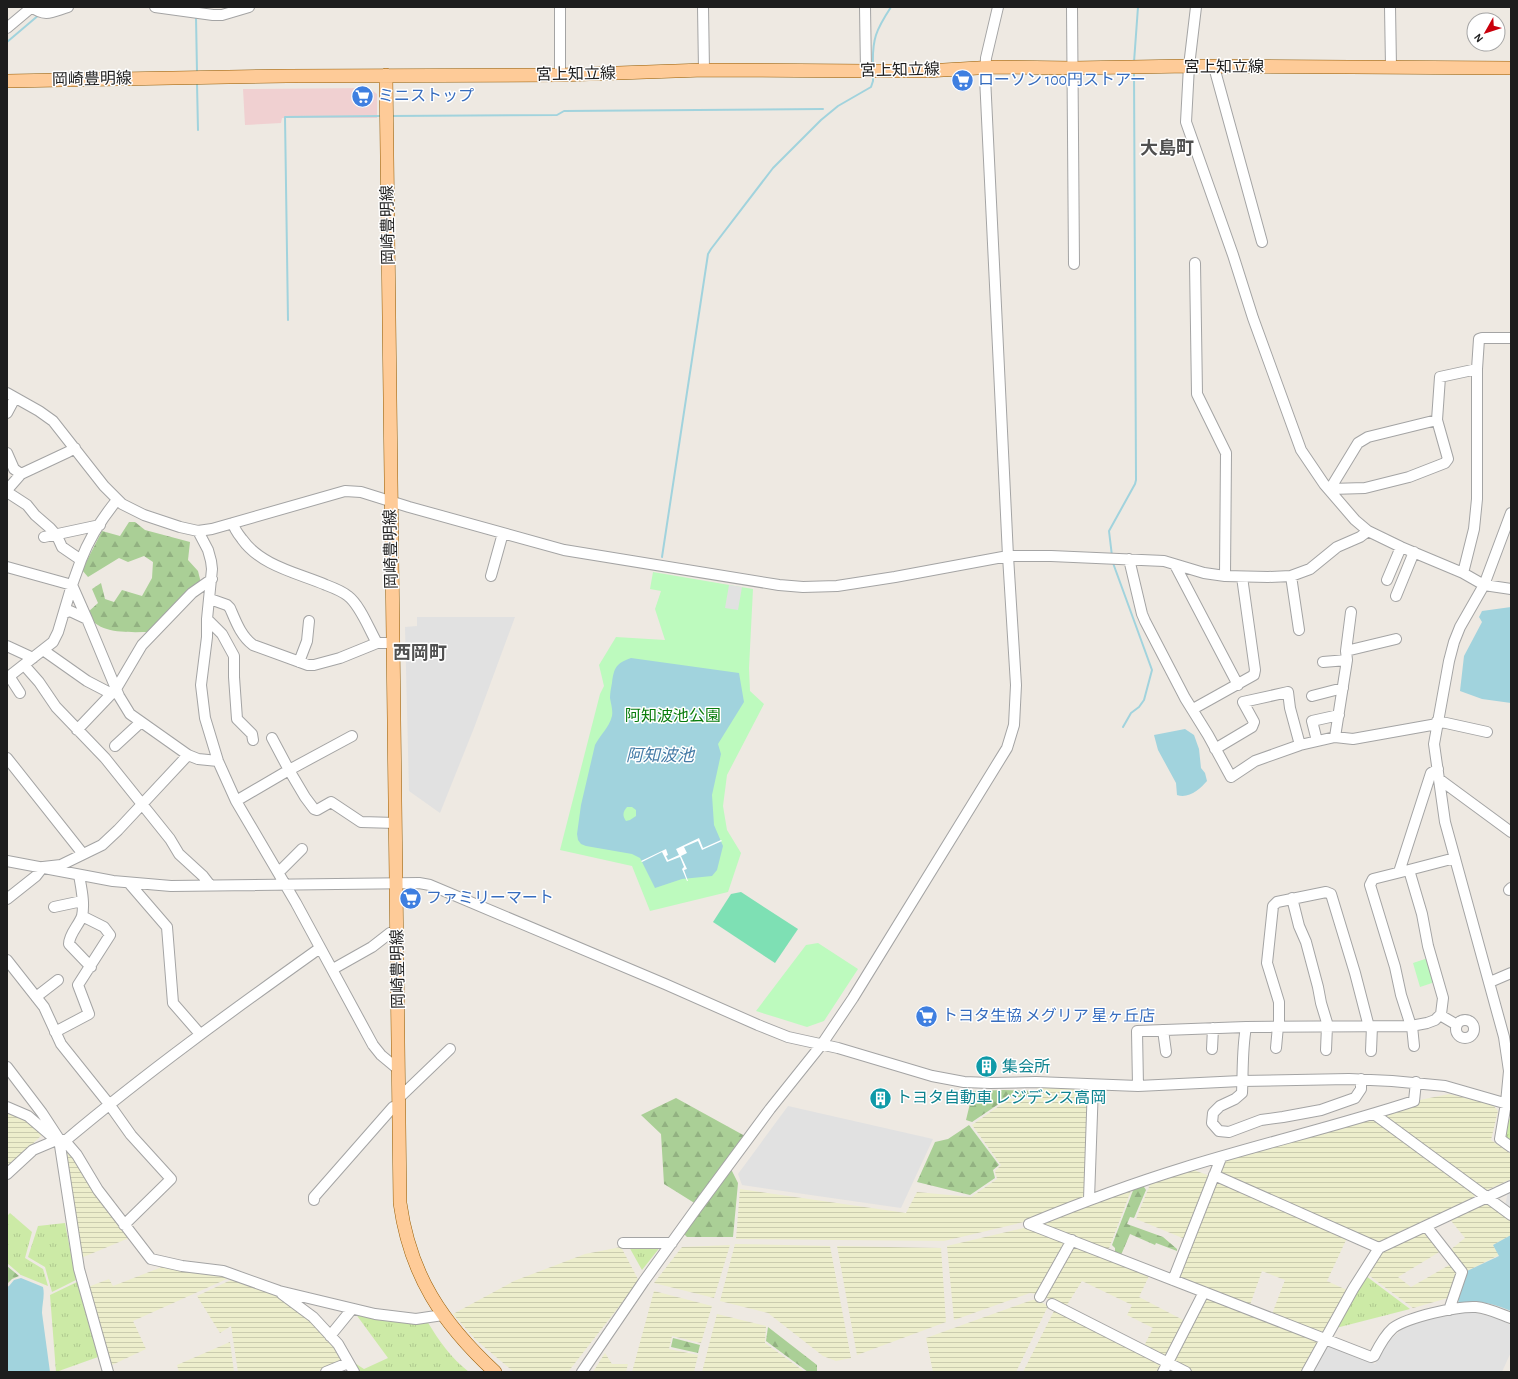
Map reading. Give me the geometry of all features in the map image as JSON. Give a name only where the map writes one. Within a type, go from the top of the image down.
[{"type":"main road","name":"宮上知立線","points":[[386,75],[560,75],[704,70],[866,71],[1190,66],[1511,68]]},
{"type":"main road","name":"岡崎豊明線","points":[[7,81],[386,75],[398,932],[400,1203],[411,1253],[431,1296],[443,1315],[464,1342],[495,1372]]},
{"type":"street","points":[[7,28],[32,7],[43,12],[68,7]]},
{"type":"street","points":[[155,7],[190,12],[222,14],[250,7]]},
{"type":"street","points":[[560,7],[560,75]]},
{"type":"street","points":[[703,7],[704,70]]},
{"type":"street","points":[[865,7],[866,71]]},
{"type":"street","points":[[582,1372],[672,1243],[770,1109],[822,1044],[853,998],[1007,748],[1014,725],[1016,685],[1008,556],[985,68],[998,7]]},
{"type":"street","points":[[1072,7],[1074,264]]},
{"type":"street","points":[[1196,7],[1186,122],[1242,286],[1301,450],[1324,484],[1330,489],[1355,520],[1368,531],[1401,547],[1463,573],[1484,585],[1511,588]]},
{"type":"street","points":[[1390,7],[1390,67]]},
{"type":"street","points":[[1214,67],[1262,242]]},
{"type":"street","points":[[1195,262],[1198,394],[1226,453],[1225,576]]},
{"type":"street","points":[[1463,573],[1474,529],[1477,499],[1477,369],[1479,339],[1511,338]]},
{"type":"street","points":[[1330,489],[1365,488],[1445,464],[1448,459],[1437,420],[1440,377],[1477,369]]},
{"type":"street","points":[[7,413],[11,395],[39,410],[53,421],[104,486],[117,500],[144,515],[180,527],[198,531],[233,523],[345,491],[361,492],[564,550],[779,585],[803,587],[844,585],[1008,556],[1164,561],[1204,573],[1225,576],[1291,576],[1310,569],[1337,547],[1360,537],[1368,531]]},
{"type":"street","points":[[1330,489],[1358,443],[1368,437],[1437,420]]},
{"type":"street","points":[[74,448],[21,474],[7,491],[26,505],[55,534],[62,547],[81,560]]},
{"type":"street","points":[[7,454],[14,470],[21,474]]},
{"type":"street","points":[[20,692],[8,677],[53,642],[58,632],[72,585],[85,550],[117,500]]},
{"type":"street","points":[[1511,513],[1484,585],[1460,626],[1454,642],[1437,722],[1434,744],[1445,822],[1504,1037],[1509,1071],[1509,1104],[1500,1139],[1511,1147]]},
{"type":"street","points":[[233,523],[238,534],[253,552],[274,565],[321,583],[348,596],[356,605],[377,643]]},
{"type":"street","points":[[44,537],[100,525]]},
{"type":"street","points":[[198,531],[211,561],[212,579],[201,684],[205,718],[218,761],[236,801],[333,969],[373,1045],[381,1055],[399,1070]]},
{"type":"street","points":[[491,576],[503,533]]},
{"type":"street","points":[[1387,580],[1401,547]]},
{"type":"street","points":[[1396,596],[1414,552]]},
{"type":"street","points":[[1129,559],[1142,614],[1185,698],[1193,709],[1231,777],[1255,761],[1300,745],[1336,737],[1353,739],[1437,722],[1487,732]]},
{"type":"street","points":[[1175,565],[1238,685]]},
{"type":"street","points":[[7,567],[72,585],[87,619],[114,691],[130,714],[188,755],[198,759],[218,761]]},
{"type":"street","points":[[1291,576],[1299,630]]},
{"type":"street","points":[[1193,709],[1254,675],[1255,670],[1242,577]]},
{"type":"street","points":[[77,730],[114,691],[142,645],[192,593],[212,579]]},
{"type":"street","points":[[210,599],[227,605],[230,608],[241,632],[253,645],[299,662],[314,665],[340,658],[377,643],[393,643]]},
{"type":"street","points":[[64,613],[70,611],[87,619]]},
{"type":"street","points":[[1336,737],[1351,612]]},
{"type":"street","points":[[207,619],[222,634],[234,656],[237,719],[252,734],[253,740]]},
{"type":"street","points":[[299,662],[307,641],[309,621]]},
{"type":"street","points":[[1323,662],[1396,639]]},
{"type":"street","points":[[7,646],[33,658]]},
{"type":"street","points":[[43,650],[87,682],[114,691]]},
{"type":"street","points":[[24,665],[39,682],[56,707],[105,758],[170,839],[179,854],[203,876],[210,885]]},
{"type":"street","points":[[1312,696],[1343,688]]},
{"type":"street","points":[[1216,749],[1252,727],[1254,722],[1243,702],[1288,692],[1290,708],[1300,745]]},
{"type":"street","points":[[1317,741],[1312,720],[1339,715]]},
{"type":"street","points":[[115,746],[141,722]]},
{"type":"street","points":[[236,801],[352,736]]},
{"type":"street","points":[[272,738],[289,770],[314,809],[317,810],[331,802],[361,822],[396,823]]},
{"type":"street","points":[[7,898],[36,876],[43,867],[61,865],[102,845],[118,830],[188,755]]},
{"type":"street","points":[[7,758],[83,854]]},
{"type":"street","points":[[1138,1086],[1137,1031],[1279,1026],[1411,1026],[1432,1022],[1440,1015],[1443,1006],[1443,998],[1428,946],[1422,914],[1404,871],[1431,773],[1439,774],[1510,828]]},
{"type":"street","points":[[278,872],[302,849]]},
{"type":"street","points":[[1414,1046],[1411,1026],[1370,885],[1373,878],[1455,858]]},
{"type":"street","points":[[7,861],[129,883],[171,886],[397,882],[430,885],[788,1037],[822,1044],[932,1076],[964,1082],[1036,1082],[1138,1086],[1242,1081],[1361,1079],[1416,1082],[1445,1086],[1509,1104]]},
{"type":"street","points":[[79,875],[82,916],[69,939],[68,944],[91,967]]},
{"type":"street","points":[[129,883],[168,927],[173,1002],[200,1034]]},
{"type":"street","points":[[1276,1048],[1280,1002],[1267,963],[1273,906],[1277,902],[1292,898],[1326,892],[1331,894],[1355,973],[1361,1001],[1371,1027],[1371,1051]]},
{"type":"street","points":[[1292,898],[1299,926],[1306,942],[1328,1026],[1326,1050]]},
{"type":"street","points":[[54,907],[82,901]]},
{"type":"street","points":[[55,1032],[89,1014],[78,985],[91,967],[110,935],[104,927],[82,916]]},
{"type":"street","points":[[333,969],[372,947],[390,933],[398,932]]},
{"type":"street","points":[[7,1174],[33,1150],[60,1140],[200,1034],[320,948]]},
{"type":"street","points":[[7,960],[44,1007],[61,1044],[132,1135],[171,1179],[124,1224]]},
{"type":"street","points":[[1490,982],[1511,973]]},
{"type":"street","points":[[36,997],[58,980]]},
{"type":"street","points":[[1440,1015],[1457,1025]]},
{"type":"street","points":[[1246,1027],[1243,1041],[1242,1093],[1235,1099],[1220,1106],[1213,1113],[1212,1123],[1219,1131],[1229,1132],[1261,1120],[1321,1110],[1355,1098],[1360,1089],[1361,1079]]},
{"type":"street","points":[[1212,1049],[1213,1028]]},
{"type":"street","points":[[1163,1030],[1166,1052]]},
{"type":"street","points":[[314,1200],[314,1197],[393,1107],[450,1049]]},
{"type":"street","points":[[7,1068],[42,1113],[60,1140],[79,1269],[108,1372]]},
{"type":"street","points":[[1416,1082],[1414,1101],[1374,1114],[1183,1168],[1118,1191],[1089,1199],[1029,1224],[1370,1357],[1374,1356],[1386,1336],[1393,1328],[1404,1322],[1449,1310],[1476,1307],[1496,1312],[1511,1318]]},
{"type":"street","points":[[1089,1199],[1093,1085]]},
{"type":"street","points":[[7,1107],[28,1116],[77,1155],[98,1190],[151,1259],[182,1266],[223,1271],[279,1292],[375,1314],[416,1319],[443,1315]]},
{"type":"street","points":[[1374,1114],[1511,1215]]},
{"type":"street","points":[[1173,1280],[1221,1158]]},
{"type":"street","points":[[1214,1175],[1379,1248]]},
{"type":"street","points":[[1307,1372],[1353,1289],[1379,1248],[1511,1186]]},
{"type":"street","points":[[1426,1226],[1462,1272],[1449,1310]]},
{"type":"street","points":[[1040,1297],[1072,1240]]},
{"type":"street","points":[[623,1243],[672,1243]]},
{"type":"street","points":[[279,1292],[313,1317],[338,1344],[354,1372]]},
{"type":"street","points":[[1166,1367],[1204,1292]]},
{"type":"street","points":[[1052,1304],[1166,1367],[1186,1372]]},
{"type":"street","points":[[330,1336],[352,1308]]},
{"type":"street","points":[[326,1372],[348,1363]]},
{"type":"shaded area","points":[[369,88],[377,94],[377,118],[282,118],[281,123],[245,125],[243,89]]},
{"type":"shaded area","points":[[729,585],[742,587],[738,610],[725,608]]},
{"type":"shaded area","points":[[417,617],[515,617],[474,728],[440,813],[409,791],[405,627],[417,626]]},
{"type":"shaded area","points":[[788,1106],[933,1139],[901,1208],[742,1185],[738,1174]]},
{"type":"shaded area","points":[[1509,1188],[1511,1188],[1511,1209],[1505,1205]]},
{"type":"shaded area","points":[[1472,1312],[1493,1317],[1511,1325],[1511,1352],[1502,1372],[1311,1372],[1326,1346],[1375,1364],[1387,1342],[1405,1327],[1450,1313]]},
{"type":"green space","points":[[129,522],[135,522],[145,530],[190,542],[188,560],[198,571],[201,583],[150,632],[123,632],[106,629],[92,620],[87,613],[98,603],[92,589],[101,583],[105,599],[114,602],[122,590],[142,596],[152,578],[153,562],[144,556],[128,562],[119,558],[88,577],[82,570],[102,531],[120,536]]},
{"type":"green space","name":"阿知波池公園","points":[[653,572],[753,589],[749,668],[750,691],[764,704],[727,775],[723,806],[727,830],[741,853],[728,892],[650,911],[632,866],[560,850],[600,694],[604,686],[599,665],[616,637],[665,640],[655,609],[661,591],[650,589]]},
{"type":"green space","points":[[741,892],[798,929],[775,963],[713,922],[731,894]]},
{"type":"green space","points":[[818,943],[858,969],[824,1021],[807,1027],[756,1011],[806,945]]},
{"type":"green space","points":[[1428,958],[1435,982],[1420,987],[1413,963]]},
{"type":"green space","points":[[1037,1085],[1089,1089],[1087,1199],[1028,1221],[944,1241],[736,1239],[740,1189],[906,1213],[917,1192],[971,1197],[997,1179],[995,1171],[1001,1165],[972,1125],[1009,1099],[1036,1100]]},
{"type":"green space","points":[[973,1091],[1035,1091],[1034,1097],[1009,1097],[972,1122],[966,1120]]},
{"type":"green space","points":[[1449,1094],[1493,1105],[1498,1111],[1491,1140],[1511,1154],[1511,1179],[1485,1191],[1382,1116],[1414,1106],[1416,1104],[1415,1101]]},
{"type":"green space","points":[[676,1098],[745,1136],[696,1204],[664,1184],[661,1134],[641,1115]]},
{"type":"green space","points":[[7,1111],[26,1119],[43,1134],[7,1168]]},
{"type":"green space","points":[[1373,1118],[1475,1192],[1474,1197],[1377,1243],[1219,1173],[1224,1161]]},
{"type":"green space","points":[[1511,1118],[1511,1141],[1504,1136],[1508,1120]]},
{"type":"green space","points":[[969,1125],[999,1165],[993,1170],[995,1178],[970,1195],[917,1182],[935,1142],[948,1139]]},
{"type":"green space","points":[[64,1145],[75,1159],[94,1192],[129,1238],[81,1258]]},
{"type":"green space","points":[[731,1169],[738,1183],[733,1237],[687,1237],[684,1234]]},
{"type":"green space","points":[[1191,1169],[1210,1176],[1185,1239],[1136,1219],[1151,1182]]},
{"type":"green space","points":[[1215,1179],[1347,1238],[1327,1281],[1349,1291],[1323,1335],[1272,1314],[1285,1280],[1262,1271],[1250,1305],[1176,1277]]},
{"type":"green space","points":[[1142,1184],[1146,1190],[1134,1218],[1130,1217],[1127,1224],[1163,1237],[1177,1249],[1177,1251],[1156,1243],[1155,1245],[1130,1234],[1121,1255],[1115,1252],[1115,1248],[1112,1245],[1134,1188]]},
{"type":"green space","points":[[1132,1188],[1108,1251],[1036,1223]]},
{"type":"green space","points":[[1484,1201],[1511,1221],[1511,1235],[1493,1245],[1499,1255],[1467,1271],[1450,1250],[1465,1238],[1448,1217]]},
{"type":"green space","points":[[10,1213],[32,1232],[25,1258],[43,1269],[48,1286],[21,1275],[7,1263],[7,1216]]},
{"type":"green space","points":[[65,1223],[76,1280],[52,1292],[45,1267],[28,1257],[38,1226]]},
{"type":"green space","points":[[1028,1227],[1068,1242],[1038,1294],[1030,1293],[954,1320],[947,1246]]},
{"type":"green space","points":[[1424,1229],[1441,1251],[1398,1277],[1411,1287],[1451,1264],[1457,1273],[1448,1298],[1413,1308],[1367,1274],[1381,1249]]},
{"type":"green space","points":[[1073,1243],[1150,1274],[1139,1297],[1185,1321],[1167,1360],[1143,1348],[1153,1328],[1127,1315],[1132,1305],[1082,1281],[1065,1308],[1043,1296]]},
{"type":"green space","points":[[735,1244],[830,1246],[851,1358],[836,1361],[823,1356],[768,1313],[720,1301]]},
{"type":"green space","points":[[628,1245],[661,1246],[642,1270]]},
{"type":"green space","points":[[730,1245],[714,1298],[654,1283],[682,1247]]},
{"type":"green space","points":[[837,1246],[941,1248],[946,1322],[857,1355]]},
{"type":"green space","points":[[621,1247],[639,1281],[568,1372],[514,1372],[476,1340],[453,1314],[514,1281],[585,1254]]},
{"type":"green space","points":[[7,1266],[19,1276],[12,1279],[7,1284]]},
{"type":"green space","points":[[162,1267],[222,1275],[229,1278],[133,1321],[146,1349],[112,1365],[88,1287],[109,1279],[113,1286]]},
{"type":"green space","points":[[1366,1276],[1410,1309],[1336,1328]]},
{"type":"green space","points":[[233,1279],[277,1294],[308,1319],[335,1347],[342,1362],[316,1372],[238,1372],[231,1326],[220,1333],[197,1296]]},
{"type":"green space","points":[[77,1282],[98,1357],[56,1372],[50,1295]]},
{"type":"green space","points":[[654,1291],[712,1306],[701,1343],[672,1336],[669,1349],[698,1355],[694,1372],[632,1372]]},
{"type":"green space","points":[[1204,1295],[1320,1342],[1303,1372],[1192,1372],[1172,1361]]},
{"type":"green space","points":[[1032,1300],[1038,1300],[1048,1306],[1016,1372],[933,1372],[926,1338]]},
{"type":"green space","points":[[1055,1309],[1163,1365],[1159,1372],[1023,1372]]},
{"type":"green space","points":[[355,1313],[427,1321],[446,1349],[469,1372],[359,1372],[350,1360],[364,1369],[388,1358]]},
{"type":"green space","points":[[717,1314],[766,1326],[765,1343],[805,1372],[702,1372]]},
{"type":"green space","points":[[768,1327],[817,1365],[817,1372],[808,1372],[766,1341]]},
{"type":"green space","points":[[673,1338],[700,1345],[698,1353],[671,1347]]},
{"type":"green space","points":[[230,1342],[234,1372],[179,1372],[177,1365]]},
{"type":"green space","points":[[605,1353],[612,1364],[628,1364],[626,1372],[593,1372]]},
{"type":"water","points":[[1511,607],[1511,703],[1482,699],[1460,691],[1464,656],[1482,622],[1479,617],[1482,611]]},
{"type":"water","name":"阿知波池","points":[[631,658],[739,673],[744,702],[718,744],[721,754],[712,795],[714,825],[723,846],[717,870],[712,876],[682,879],[655,888],[640,858],[632,854],[586,846],[581,844],[578,840],[577,834],[581,805],[595,745],[609,724],[612,716],[610,696],[614,673],[619,664]],"holes":[[[627,807],[632,807],[636,810],[636,816],[626,821],[624,812]]]},
{"type":"water","points":[[1185,729],[1194,735],[1199,749],[1201,768],[1205,773],[1207,781],[1194,792],[1186,796],[1181,796],[1177,795],[1176,783],[1158,750],[1154,735]]},
{"type":"water","points":[[1511,1235],[1511,1311],[1479,1302],[1458,1304],[1461,1286],[1467,1271],[1499,1256],[1493,1245]]},
{"type":"water","points":[[21,1278],[43,1287],[44,1294],[42,1313],[50,1372],[7,1372],[7,1287],[14,1280]]},
{"type":"pier","points":[[699,838],[703,848],[721,840],[722,841],[702,850],[698,841],[684,847],[687,853],[681,856],[687,869],[684,870],[688,881],[682,869],[684,867],[680,857],[667,862],[662,852],[642,862],[641,861],[666,849],[668,855],[666,856],[668,860],[679,855],[676,849]]},
{"type":"waterway","points":[[873,66],[873,49],[876,35],[891,7]]},
{"type":"waterway","points":[[1134,62],[1138,7]]},
{"type":"waterway","points":[[7,42],[40,14]]},
{"type":"waterway","points":[[196,17],[197,72]]},
{"type":"waterway","points":[[1112,556],[1109,531],[1136,480],[1134,72]]},
{"type":"waterway","points":[[662,557],[708,254],[773,168],[821,120],[838,106],[871,87],[873,76]]},
{"type":"waterway","points":[[197,83],[198,130]]},
{"type":"waterway","points":[[391,116],[557,115],[564,111],[823,109]]},
{"type":"waterway","points":[[288,320],[285,117],[381,116]]},
{"type":"waterway","points":[[1113,563],[1152,670],[1144,700],[1139,707],[1131,713],[1123,727]]},
{"type":"place","name":"ローソン 100円ストアー","points":[[963,80]]},
{"type":"place","name":"ミニストップ","points":[[363,96]]},
{"type":"place","name":"ファミリーマート","points":[[410,898]]},
{"type":"place","name":"トヨタ生協 メグリア 星ヶ丘店","points":[[926,1016]]},
{"type":"place","name":"集会所","points":[[987,1067]]},
{"type":"place","name":"トヨタ自動車 レジデンス高岡","points":[[881,1098]]},
{"type":"district","name":"大島町","points":[[1167,149]]},
{"type":"district","name":"西岡町","points":[[420,654]]}]
